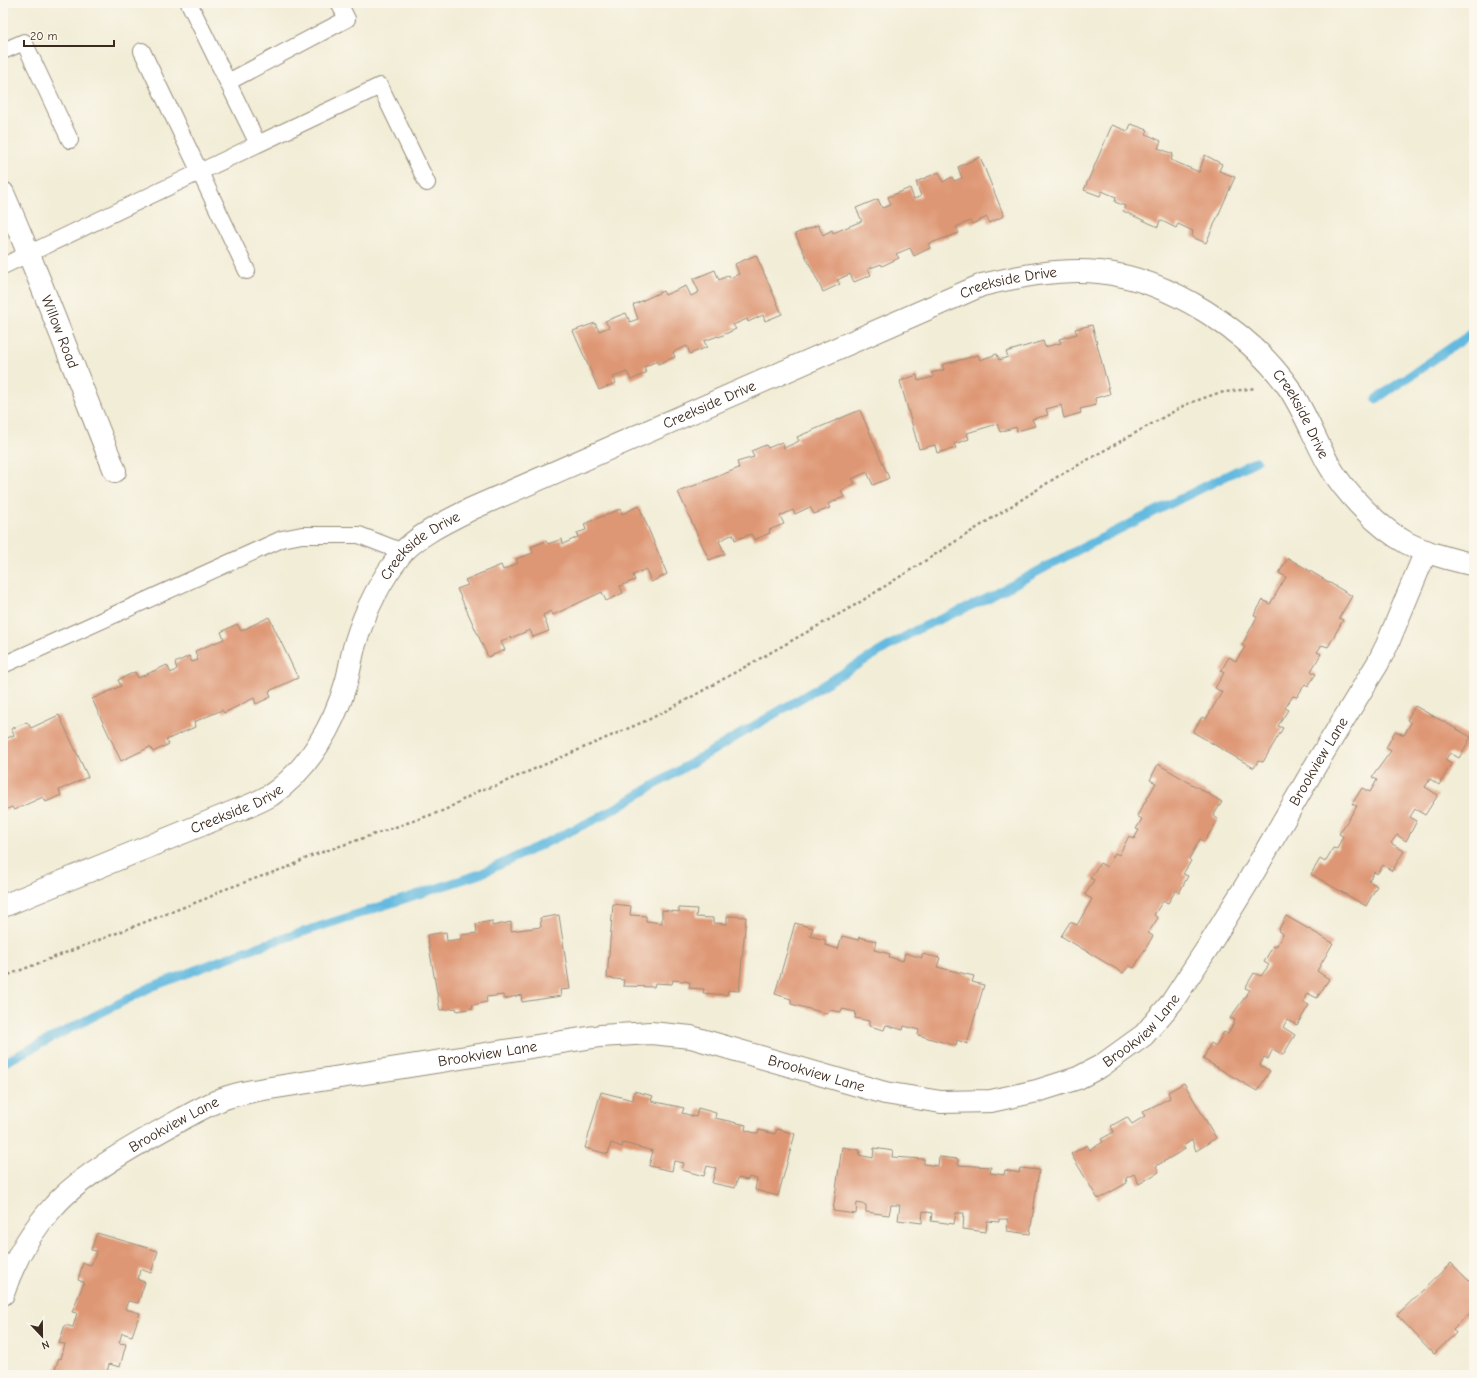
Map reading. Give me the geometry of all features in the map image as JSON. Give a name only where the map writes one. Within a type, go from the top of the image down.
[{"type":"street","name":"Willow Road","points":[[3,193],[29,254],[115,471]]},
{"type":"street","name":"Creekside Drive","points":[[3,906],[238,810],[263,799],[278,790],[309,758],[335,714],[346,683],[354,646],[365,614],[378,588],[404,552],[442,524],[471,509],[982,285],[1021,276],[1060,272],[1099,272],[1134,280],[1171,293],[1202,309],[1236,333],[1270,364],[1283,380],[1301,409],[1329,465],[1348,493],[1390,531],[1405,542],[1426,551],[1474,564]]},
{"type":"street","name":"Brookview Lane","points":[[3,1294],[9,1274],[22,1250],[54,1205],[68,1193],[120,1155],[174,1123],[228,1097],[264,1089],[600,1036],[650,1033],[691,1037],[885,1093],[910,1099],[941,1102],[991,1101],[1037,1091],[1078,1078],[1101,1066],[1144,1035],[1172,1002],[1208,947],[1378,663],[1387,646],[1426,551]]},
{"type":"lane","points":[[189,3],[258,144]]},
{"type":"lane","points":[[228,82],[347,19],[339,3]]},
{"type":"lane","points":[[3,51],[24,42],[70,140]]},
{"type":"lane","points":[[142,51],[198,172],[247,271]]},
{"type":"lane","points":[[3,266],[380,86],[427,182]]},
{"type":"lane","points":[[3,665],[282,539],[302,535],[359,535],[404,552]]},
{"type":"path","points":[[3,977],[210,897],[220,891],[291,866],[311,856],[445,810],[480,790],[495,786],[650,719],[857,604],[1056,477],[1187,404],[1218,393],[1249,390],[1283,380]]},
{"type":"building","points":[[1131,124],[1148,130],[1146,134],[1161,141],[1158,148],[1173,154],[1171,160],[1199,172],[1205,155],[1222,164],[1219,171],[1235,177],[1206,243],[1192,237],[1193,231],[1178,224],[1176,228],[1160,220],[1158,227],[1123,211],[1125,206],[1115,202],[1116,197],[1102,191],[1100,196],[1084,190],[1112,125],[1128,131]]},
{"type":"building","points":[[980,157],[1004,216],[989,223],[987,217],[972,224],[970,221],[956,227],[959,233],[928,244],[930,248],[914,256],[910,248],[896,254],[899,258],[882,266],[881,264],[868,269],[871,275],[854,282],[850,274],[837,280],[840,284],[823,292],[795,234],[818,225],[823,235],[832,230],[833,233],[862,221],[856,208],[878,199],[882,208],[891,205],[888,197],[910,188],[914,199],[921,196],[916,182],[939,172],[943,182],[952,177],[954,181],[962,178],[958,167]]},
{"type":"building","points":[[756,255],[782,314],[765,321],[763,315],[748,322],[747,319],[733,325],[736,329],[719,337],[718,336],[704,341],[707,347],[690,354],[687,346],[673,352],[675,357],[658,364],[657,361],[644,367],[646,373],[631,380],[627,372],[613,377],[616,383],[599,390],[573,331],[595,323],[599,331],[609,327],[605,321],[626,313],[630,322],[638,319],[633,305],[663,291],[665,295],[686,286],[691,296],[699,292],[693,279],[715,270],[719,280],[729,275],[730,278],[739,274],[735,264]]},
{"type":"building","points":[[1092,325],[1110,394],[1095,398],[1096,405],[1080,409],[1081,413],[1064,418],[1061,405],[1046,409],[1048,415],[1032,419],[1035,426],[1017,431],[1016,427],[1000,432],[997,424],[967,433],[969,439],[954,444],[956,448],[937,453],[935,445],[919,449],[900,381],[917,375],[918,381],[934,377],[931,373],[944,370],[942,365],[978,355],[980,360],[997,354],[999,360],[1008,357],[1006,352],[1043,341],[1045,347],[1061,343],[1059,339],[1077,334],[1075,329]]},
{"type":"building","points":[[860,410],[889,478],[873,485],[867,472],[852,479],[855,483],[841,491],[844,497],[828,504],[830,508],[814,514],[810,507],[795,514],[793,510],[780,516],[784,524],[769,530],[770,533],[754,540],[751,534],[735,540],[733,534],[719,541],[725,554],[709,560],[678,492],[739,468],[737,462],[754,457],[751,451],[766,445],[768,448],[782,442],[784,448],[799,441],[797,437]]},
{"type":"building","points":[[639,506],[667,574],[651,582],[646,569],[633,575],[635,580],[620,586],[623,593],[606,601],[602,592],[553,615],[551,611],[543,615],[549,631],[533,637],[530,630],[501,642],[505,650],[488,657],[457,589],[468,585],[465,580],[501,565],[503,570],[518,563],[516,559],[533,553],[531,547],[546,541],[548,544],[562,539],[563,544],[578,537],[577,533],[586,530],[584,524],[620,509],[622,514]]},
{"type":"building","points":[[1288,558],[1352,596],[1339,618],[1343,620],[1328,647],[1322,645],[1317,652],[1321,654],[1311,671],[1316,674],[1308,686],[1305,684],[1297,697],[1293,696],[1285,708],[1288,710],[1278,726],[1283,728],[1263,762],[1258,761],[1254,768],[1193,732],[1202,717],[1206,719],[1222,692],[1215,688],[1224,673],[1221,671],[1229,657],[1236,661],[1245,647],[1242,645],[1257,617],[1254,615],[1263,600],[1270,604],[1286,577],[1279,573]]},
{"type":"building","points":[[269,617],[298,678],[269,691],[271,697],[256,704],[254,698],[224,713],[222,710],[194,722],[195,727],[166,740],[169,744],[153,752],[150,747],[121,761],[92,699],[121,686],[118,680],[135,672],[138,678],[167,665],[171,673],[177,669],[175,663],[189,656],[192,662],[198,660],[195,651],[224,639],[221,632],[237,624],[241,631]]},
{"type":"building","points":[[1415,706],[1471,737],[1459,758],[1450,753],[1445,760],[1451,764],[1439,785],[1430,779],[1425,787],[1438,795],[1425,815],[1415,809],[1410,817],[1417,821],[1406,841],[1397,835],[1391,843],[1404,851],[1392,871],[1383,865],[1377,874],[1374,872],[1369,881],[1377,886],[1366,906],[1311,874],[1320,859],[1325,862],[1333,848],[1337,849],[1343,836],[1339,834],[1357,806],[1352,804],[1362,788],[1370,792],[1377,780],[1372,777],[1391,751],[1386,748],[1395,731],[1404,735],[1411,723],[1407,720]]},
{"type":"building","points":[[59,715],[88,777],[59,790],[61,795],[46,802],[43,797],[14,810],[12,807],[3,811],[3,740],[14,735],[11,729],[27,722],[31,728]]},
{"type":"building","points":[[1158,764],[1222,802],[1213,816],[1218,820],[1204,842],[1200,839],[1189,859],[1191,861],[1183,874],[1188,876],[1179,893],[1176,890],[1168,903],[1163,901],[1154,915],[1158,918],[1148,933],[1153,936],[1134,968],[1129,966],[1123,973],[1061,936],[1070,922],[1077,925],[1092,899],[1085,895],[1094,880],[1090,878],[1100,863],[1107,867],[1115,853],[1119,855],[1129,836],[1134,839],[1139,830],[1136,829],[1142,819],[1137,816],[1156,783],[1150,780]]},
{"type":"building","points":[[613,904],[631,906],[630,915],[646,916],[646,921],[662,923],[662,910],[679,912],[679,908],[697,909],[696,917],[713,918],[713,923],[727,924],[727,916],[746,917],[739,991],[728,990],[727,995],[703,993],[704,989],[689,988],[690,982],[673,980],[672,984],[655,983],[654,987],[623,986],[624,980],[607,978]]},
{"type":"building","points":[[559,915],[570,989],[560,990],[561,996],[522,1002],[521,995],[504,999],[503,995],[486,997],[487,1002],[472,1005],[473,1008],[457,1011],[456,1008],[440,1010],[427,935],[446,932],[447,941],[461,939],[461,935],[477,933],[476,924],[492,921],[492,926],[511,922],[511,931],[541,927],[540,918]]},
{"type":"building","points":[[1286,916],[1333,943],[1317,971],[1329,979],[1317,998],[1307,993],[1303,1002],[1309,1005],[1297,1025],[1287,1020],[1283,1027],[1295,1035],[1283,1055],[1273,1049],[1268,1059],[1264,1057],[1260,1065],[1270,1071],[1257,1091],[1203,1059],[1211,1043],[1216,1046],[1224,1032],[1228,1034],[1235,1020],[1230,1018],[1250,990],[1245,988],[1254,973],[1261,976],[1269,965],[1264,962],[1273,946],[1276,947],[1283,934],[1278,931]]},
{"type":"building","points":[[795,923],[813,928],[810,936],[826,940],[825,945],[838,949],[842,936],[858,940],[859,937],[876,941],[874,950],[890,954],[889,957],[903,961],[905,953],[922,958],[922,954],[940,958],[937,967],[974,976],[972,982],[984,985],[967,1044],[957,1040],[956,1046],[918,1035],[919,1030],[904,1026],[903,1030],[886,1025],[884,1030],[869,1026],[869,1021],[855,1018],[856,1012],[842,1009],[841,1012],[829,1010],[828,1014],[791,1004],[791,999],[775,994]]},
{"type":"building","points":[[1184,1083],[1216,1138],[1196,1151],[1192,1140],[1183,1146],[1185,1149],[1156,1166],[1159,1172],[1139,1184],[1134,1174],[1126,1178],[1127,1183],[1098,1199],[1071,1154],[1087,1145],[1090,1150],[1103,1142],[1101,1139],[1114,1132],[1111,1126],[1127,1117],[1132,1124],[1145,1116],[1142,1112],[1170,1098],[1168,1092]]},
{"type":"building","points":[[634,1091],[653,1096],[651,1101],[684,1108],[682,1113],[696,1117],[698,1108],[716,1113],[715,1118],[746,1125],[745,1130],[758,1134],[759,1130],[775,1134],[777,1129],[795,1134],[778,1196],[755,1190],[757,1179],[749,1177],[748,1180],[738,1178],[735,1188],[712,1183],[716,1168],[707,1166],[704,1176],[682,1170],[684,1163],[674,1161],[672,1171],[649,1166],[653,1151],[623,1143],[622,1147],[611,1143],[608,1154],[585,1148],[601,1092],[633,1100]]},
{"type":"building","points":[[842,1147],[860,1150],[859,1155],[873,1158],[874,1148],[893,1151],[892,1157],[924,1159],[924,1164],[938,1166],[939,1157],[958,1159],[958,1165],[991,1167],[990,1173],[1004,1175],[1005,1170],[1019,1173],[1020,1168],[1039,1170],[1030,1234],[1007,1231],[1008,1219],[999,1219],[999,1222],[987,1221],[986,1232],[963,1229],[964,1213],[956,1213],[954,1224],[931,1221],[932,1213],[923,1211],[922,1223],[898,1220],[900,1205],[891,1205],[889,1215],[866,1212],[866,1205],[857,1203],[856,1214],[833,1211]]},
{"type":"building","points":[[97,1233],[158,1251],[151,1273],[140,1269],[138,1280],[145,1282],[138,1303],[128,1301],[125,1309],[140,1313],[132,1336],[122,1333],[119,1343],[126,1344],[120,1367],[109,1364],[107,1372],[115,1375],[53,1375],[59,1358],[61,1359],[65,1344],[59,1343],[65,1325],[73,1327],[77,1313],[72,1312],[84,1282],[78,1280],[83,1263],[91,1265],[97,1251],[91,1250]]},
{"type":"building","points":[[1451,1263],[1474,1286],[1474,1309],[1453,1329],[1456,1333],[1434,1354],[1397,1315]]},
{"type":"waterway","points":[[1376,399],[1474,332]]},
{"type":"waterway","points":[[3,1063],[151,987],[251,949],[480,874],[604,815],[916,630],[988,598],[1078,550],[1256,461]]}]
